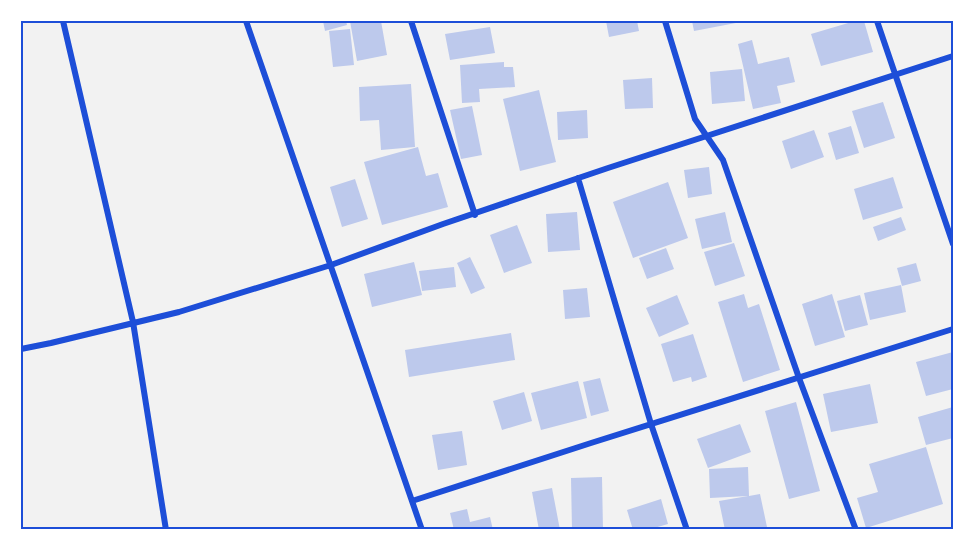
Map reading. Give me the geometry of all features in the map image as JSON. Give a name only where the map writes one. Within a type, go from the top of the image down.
[{"type":"street","points":[[63,21],[133,322],[166,530]]},
{"type":"street","points":[[246,21],[422,530]]},
{"type":"street","points":[[411,21],[474,215]]},
{"type":"street","points":[[665,21],[695,119],[723,160],[798,378],[856,530]]},
{"type":"street","points":[[877,21],[953,244]]},
{"type":"street","points":[[21,349],[179,312],[331,265],[578,178],[953,56]]},
{"type":"street","points":[[578,178],[651,424],[687,530]]},
{"type":"street","points":[[412,501],[953,329]]},
{"type":"building","points":[[323,21],[346,21],[347,25],[325,31]]},
{"type":"building","points":[[350,21],[381,21],[387,55],[357,61]]},
{"type":"building","points":[[606,21],[637,21],[639,31],[609,37]]},
{"type":"building","points":[[692,21],[741,21],[741,22],[694,31]]},
{"type":"building","points":[[855,21],[864,21],[873,52],[821,66],[811,34]]},
{"type":"building","points":[[490,27],[495,53],[450,60],[445,34]]},
{"type":"building","points":[[350,29],[354,65],[333,67],[329,31]]},
{"type":"building","points":[[752,40],[758,64],[789,57],[795,82],[777,86],[781,103],[753,109],[738,44]]},
{"type":"building","points":[[504,62],[504,67],[513,67],[515,87],[479,89],[480,102],[462,103],[460,65]]},
{"type":"building","points":[[742,69],[745,101],[712,104],[710,72]]},
{"type":"building","points":[[652,78],[653,108],[625,109],[623,80]]},
{"type":"building","points":[[411,84],[415,147],[381,150],[379,120],[360,121],[359,87]]},
{"type":"building","points":[[539,90],[556,162],[520,171],[503,99]]},
{"type":"building","points":[[883,102],[895,138],[864,148],[852,111]]},
{"type":"building","points":[[472,106],[482,155],[461,159],[450,110]]},
{"type":"building","points":[[587,110],[588,138],[558,140],[557,112]]},
{"type":"building","points":[[851,126],[859,153],[836,160],[828,133]]},
{"type":"building","points":[[814,130],[824,157],[791,169],[782,141]]},
{"type":"building","points":[[418,147],[426,176],[438,173],[448,207],[382,225],[364,162]]},
{"type":"building","points":[[709,167],[712,194],[688,198],[684,170]]},
{"type":"building","points":[[893,177],[903,208],[863,220],[854,189]]},
{"type":"building","points":[[355,179],[368,219],[342,227],[330,187]]},
{"type":"building","points":[[668,182],[688,238],[633,258],[613,202]]},
{"type":"building","points":[[577,212],[580,250],[548,252],[546,214]]},
{"type":"building","points":[[725,212],[732,242],[702,249],[695,219]]},
{"type":"building","points":[[901,217],[906,230],[878,241],[873,227]]},
{"type":"building","points":[[517,225],[532,263],[504,273],[490,235]]},
{"type":"building","points":[[734,243],[745,276],[715,286],[704,252]]},
{"type":"building","points":[[666,248],[674,269],[647,279],[639,258]]},
{"type":"building","points":[[470,257],[485,288],[471,294],[457,263]]},
{"type":"building","points":[[414,262],[422,295],[372,307],[364,274]]},
{"type":"building","points":[[916,263],[921,281],[902,286],[897,268]]},
{"type":"building","points":[[454,267],[456,287],[422,291],[419,271]]},
{"type":"building","points":[[901,285],[906,312],[870,320],[864,293]]},
{"type":"building","points":[[587,288],[590,317],[565,319],[563,290]]},
{"type":"building","points":[[744,294],[748,308],[759,304],[780,370],[743,382],[718,302]]},
{"type":"building","points":[[832,294],[845,337],[815,346],[802,304]]},
{"type":"building","points":[[677,295],[689,324],[659,337],[646,308]]},
{"type":"building","points":[[860,295],[868,325],[845,331],[837,301]]},
{"type":"building","points":[[511,333],[515,360],[409,377],[405,350]]},
{"type":"building","points":[[693,334],[707,377],[692,382],[691,377],[673,382],[661,344]]},
{"type":"building","points":[[953,352],[953,389],[926,396],[916,362]]},
{"type":"building","points":[[600,378],[609,411],[591,416],[583,382]]},
{"type":"building","points":[[578,381],[587,418],[541,430],[531,393]]},
{"type":"building","points":[[870,384],[878,423],[831,432],[823,394]]},
{"type":"building","points":[[524,392],[532,421],[502,430],[493,401]]},
{"type":"building","points":[[796,402],[820,491],[789,499],[765,411]]},
{"type":"building","points":[[953,407],[953,438],[926,445],[918,417]]},
{"type":"building","points":[[740,424],[751,452],[708,468],[697,439]]},
{"type":"building","points":[[462,431],[467,465],[438,470],[432,435]]},
{"type":"building","points":[[926,447],[943,504],[866,528],[857,498],[878,492],[869,464]]},
{"type":"building","points":[[748,467],[749,496],[760,494],[767,527],[751,530],[725,530],[719,501],[748,496],[710,498],[709,469]]},
{"type":"building","points":[[602,477],[603,530],[572,530],[571,478]]},
{"type":"building","points":[[552,488],[560,530],[539,530],[532,492]]},
{"type":"building","points":[[661,499],[668,524],[647,530],[633,530],[627,510]]},
{"type":"building","points":[[467,509],[470,522],[490,517],[493,530],[454,530],[450,513]]}]
